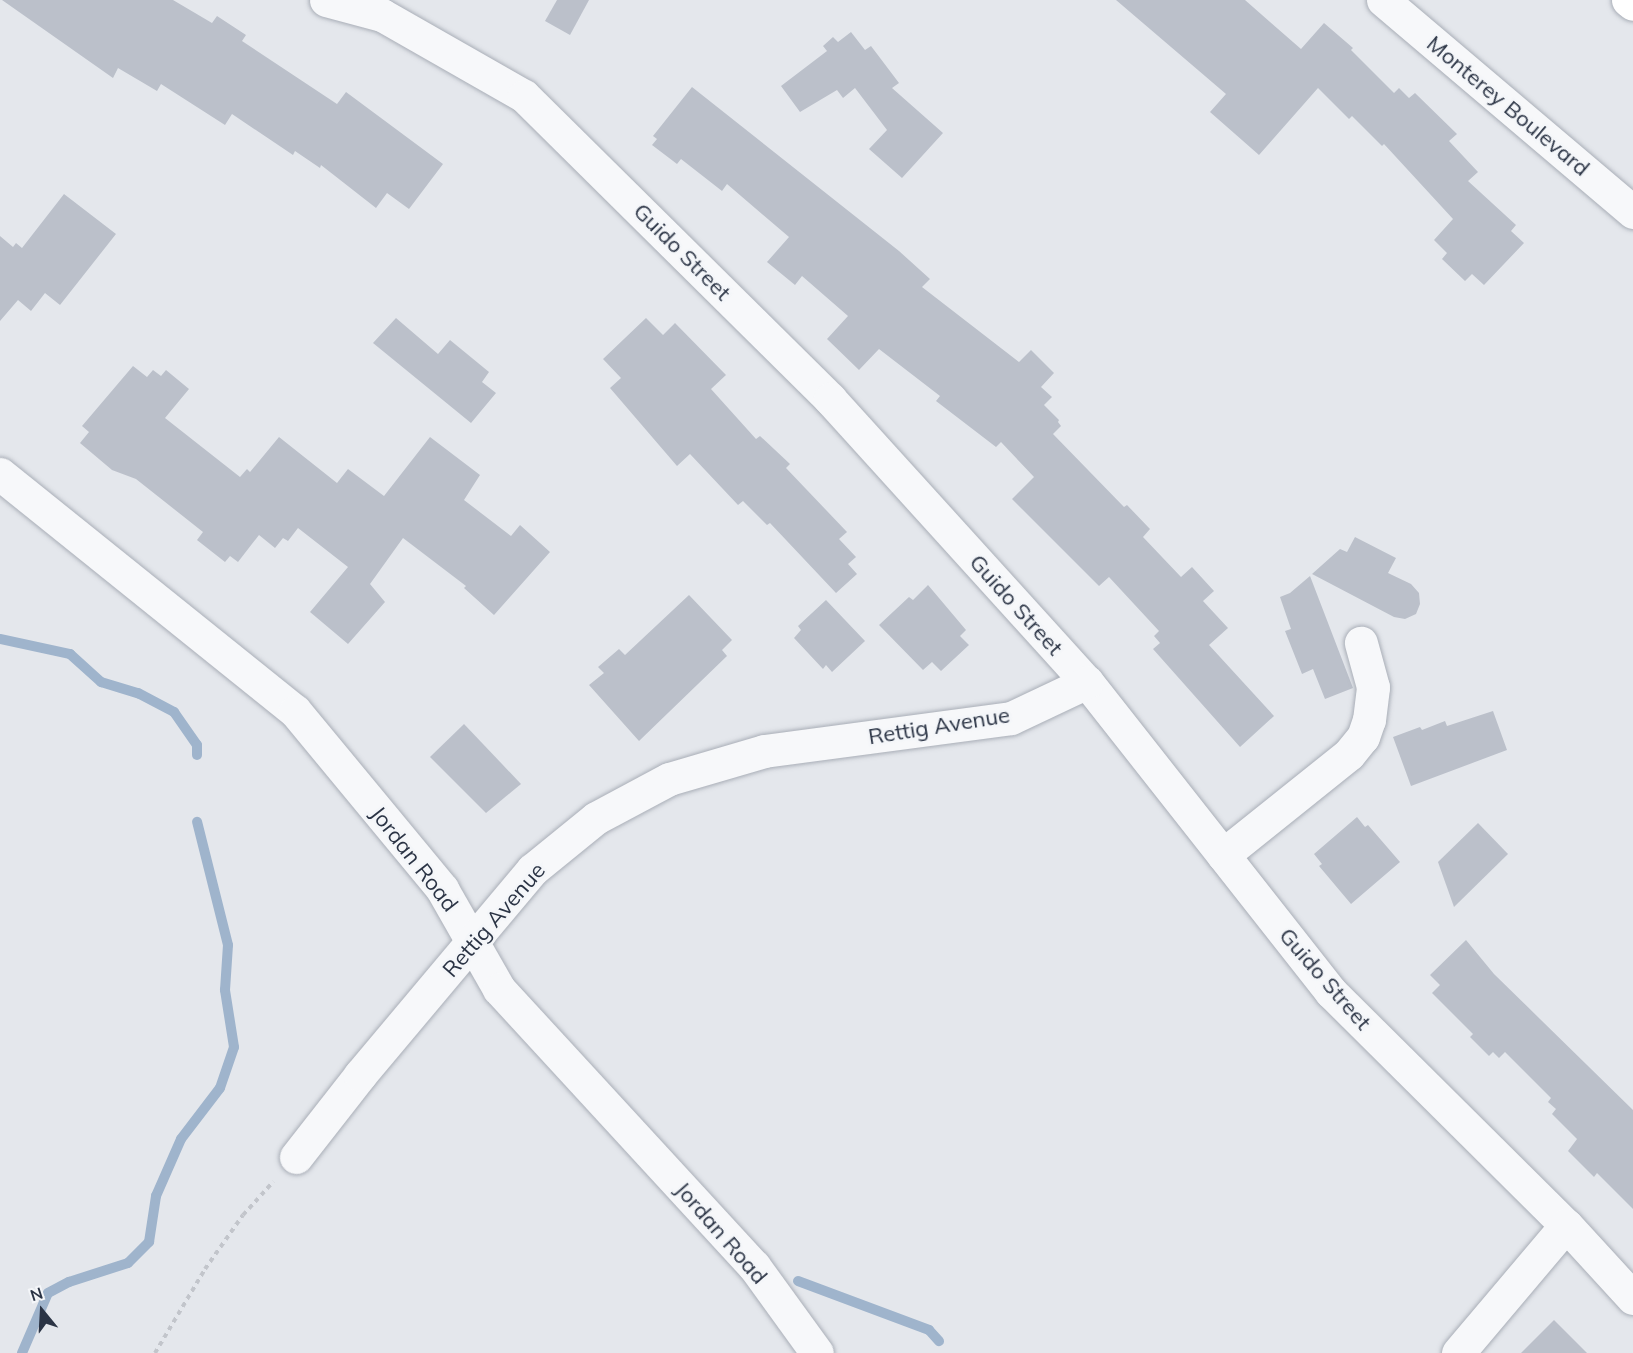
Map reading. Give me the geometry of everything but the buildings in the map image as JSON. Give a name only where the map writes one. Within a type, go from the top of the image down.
[{"type":"highway","points":[[1628,0],[1633,4]]},
{"type":"street","name":"Guido Street","points":[[326,0],[382,15],[524,96],[830,399],[1087,682],[1331,992],[1566,1225],[1633,1298]]},
{"type":"street","name":"Monterey Boulevard","points":[[1383,0],[1633,212]]},
{"type":"street","name":"Jordan Road","points":[[0,474],[295,711],[442,889],[499,989],[754,1266],[817,1353]]},
{"type":"street","points":[[1223,855],[1349,754],[1362,736],[1369,720],[1373,687],[1361,643]]},
{"type":"street","name":"Rettig Avenue","points":[[296,1156],[360,1075],[474,942],[532,870],[596,818],[669,779],[764,751],[1011,718],[1087,682]]},
{"type":"street","points":[[1458,1353],[1566,1225]]},
{"type":"path","points":[[155,1353],[205,1269],[243,1215],[296,1156]]},
{"type":"waterway","points":[[0,639],[70,654],[101,682],[138,693],[174,712],[197,745],[197,755]]},
{"type":"waterway","points":[[22,1353],[48,1293],[69,1282],[128,1263],[149,1242],[156,1196],[181,1139],[220,1088],[234,1047],[225,990],[228,945],[197,822]]},
{"type":"waterway","points":[[798,1281],[929,1330],[939,1341]]}]
